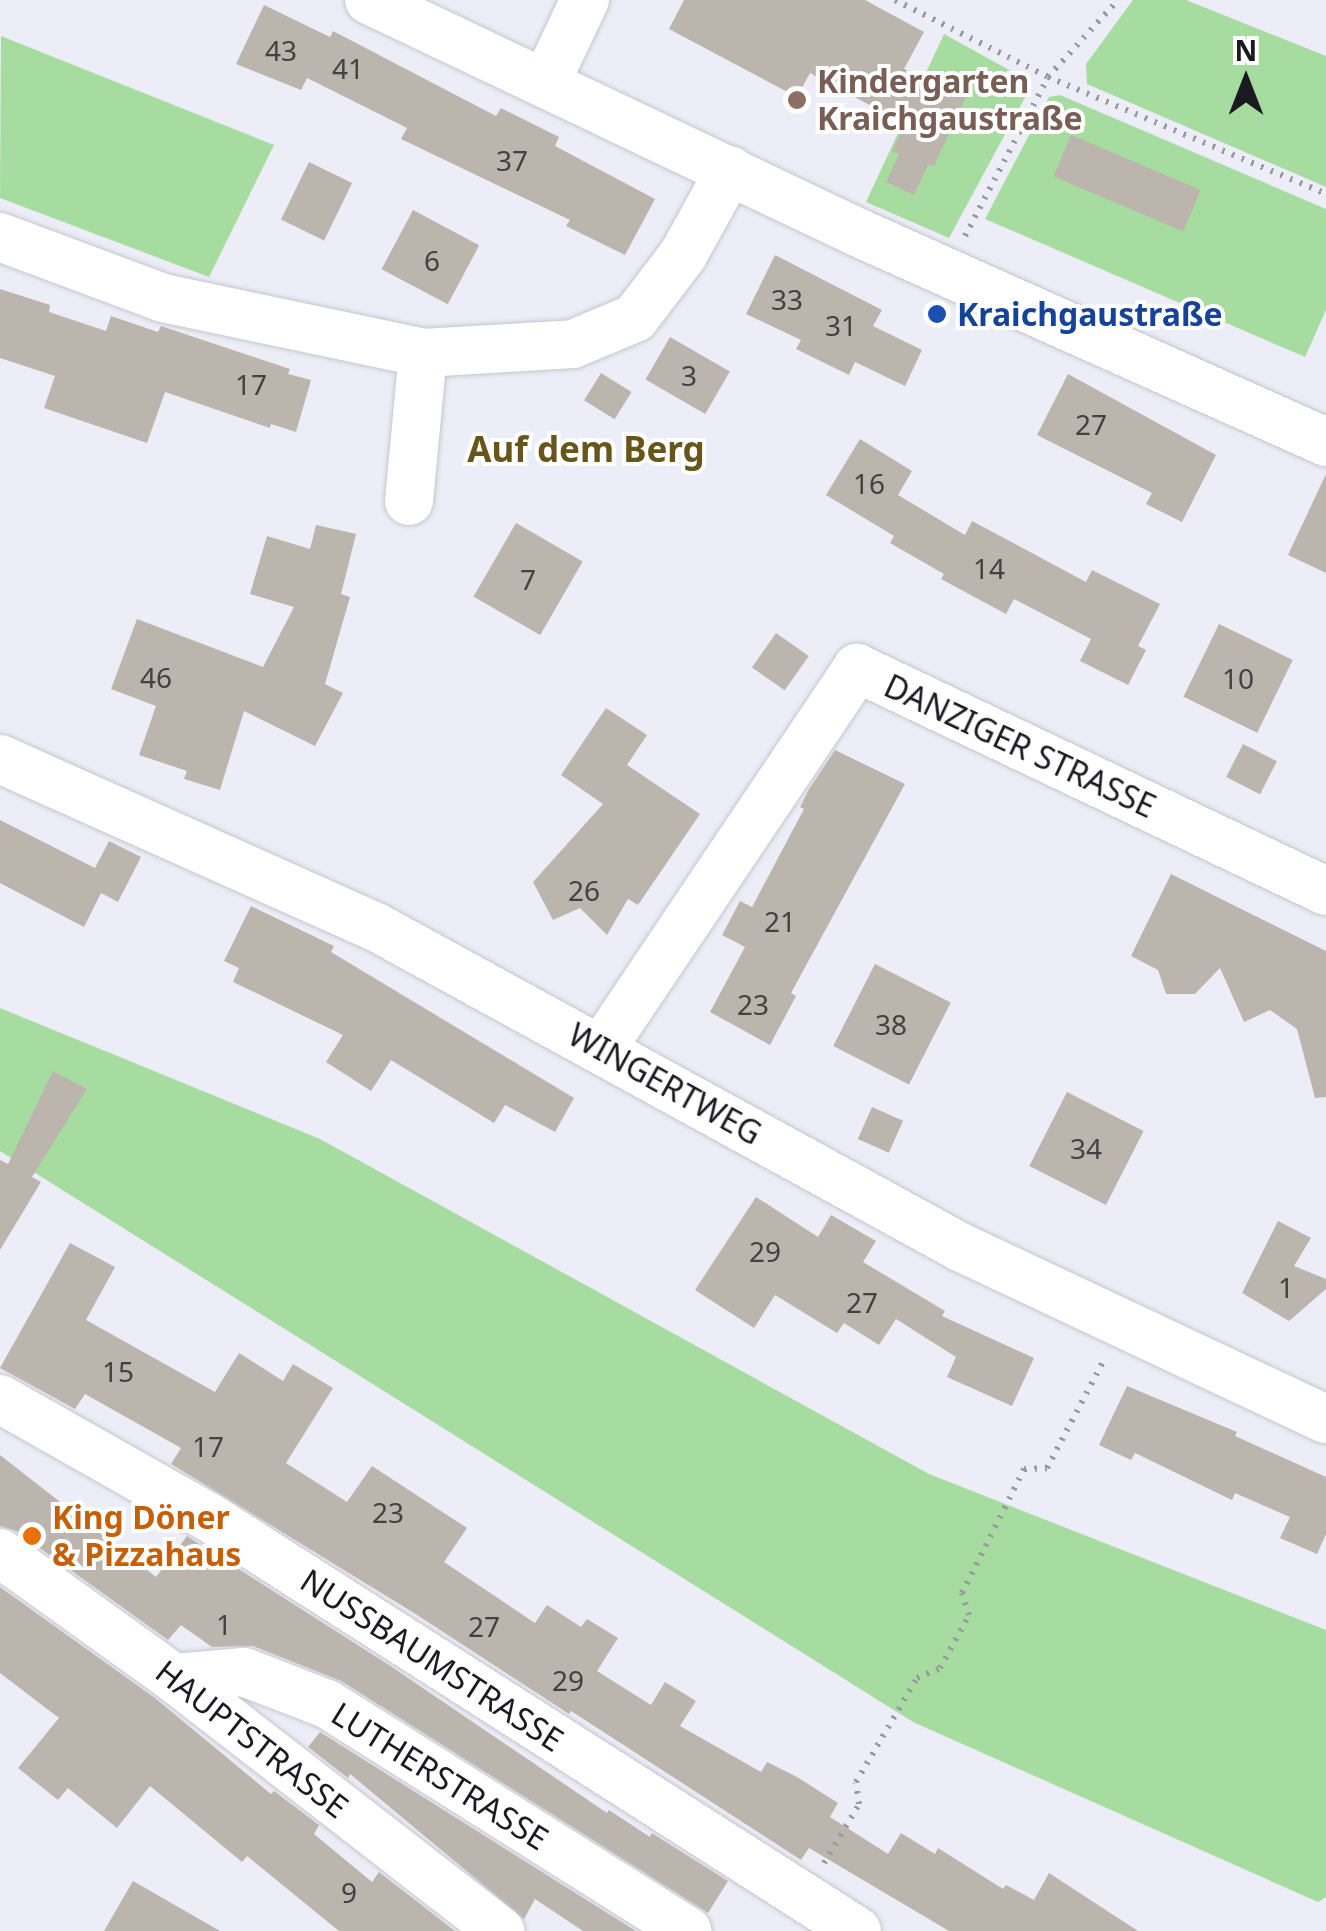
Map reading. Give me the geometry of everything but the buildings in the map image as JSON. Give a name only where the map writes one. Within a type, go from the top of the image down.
[{"type":"street","points":[[369,0],[946,272],[1326,442]]},
{"type":"street","points":[[546,82],[585,0]]},
{"type":"street","points":[[0,237],[162,298],[422,353],[573,344],[635,318],[683,255],[730,170]]},
{"type":"street","points":[[409,501],[422,353]]},
{"type":"street","name":"DANZIGER STRASSE","points":[[602,1048],[857,668],[1326,891]]},
{"type":"street","name":"WINGERTWEG","points":[[0,758],[376,927],[960,1247],[1326,1419]]},
{"type":"street","name":"NUSSBAUMSTRASSE","points":[[0,1399],[207,1516],[857,1931]]},
{"type":"street","name":"HAUPTSTRASSE","points":[[0,1553],[174,1678],[500,1931]]},
{"type":"street","name":"LUTHERSTRASSE","points":[[174,1678],[244,1672],[327,1704],[688,1931]]},
{"type":"path","points":[[895,0],[1048,77],[1326,194]]},
{"type":"path","points":[[946,272],[1048,77],[1118,0]]},
{"type":"path","points":[[817,1876],[859,1804],[856,1782],[918,1678],[940,1668],[968,1614],[962,1593],[1024,1469],[1047,1468],[1104,1360]]},
{"type":"green space","points":[[1133,0],[1186,0],[1326,56],[1326,187],[1087,84],[1086,64]]},
{"type":"green space","points":[[944,34],[1025,79],[1029,90],[949,238],[866,202]]},
{"type":"green space","points":[[1,36],[274,145],[209,277],[0,198]]},
{"type":"green space","points":[[1060,95],[1326,209],[1326,310],[1305,357],[985,219],[1049,97]]},
{"type":"green space","points":[[0,1008],[320,1139],[929,1474],[1326,1630],[1326,1897],[1318,1902],[913,1722],[0,1151]]},
{"type":"place","name":"Kindergarten Kraichgaustraße","points":[[797,100]]},
{"type":"place","name":"Kraichgaustraße","points":[[937,314]]},
{"type":"place","name":"King Döner & Pizzahaus","points":[[32,1536]]},
{"type":"district","name":"Auf dem Berg","points":[[586,449]]}]
